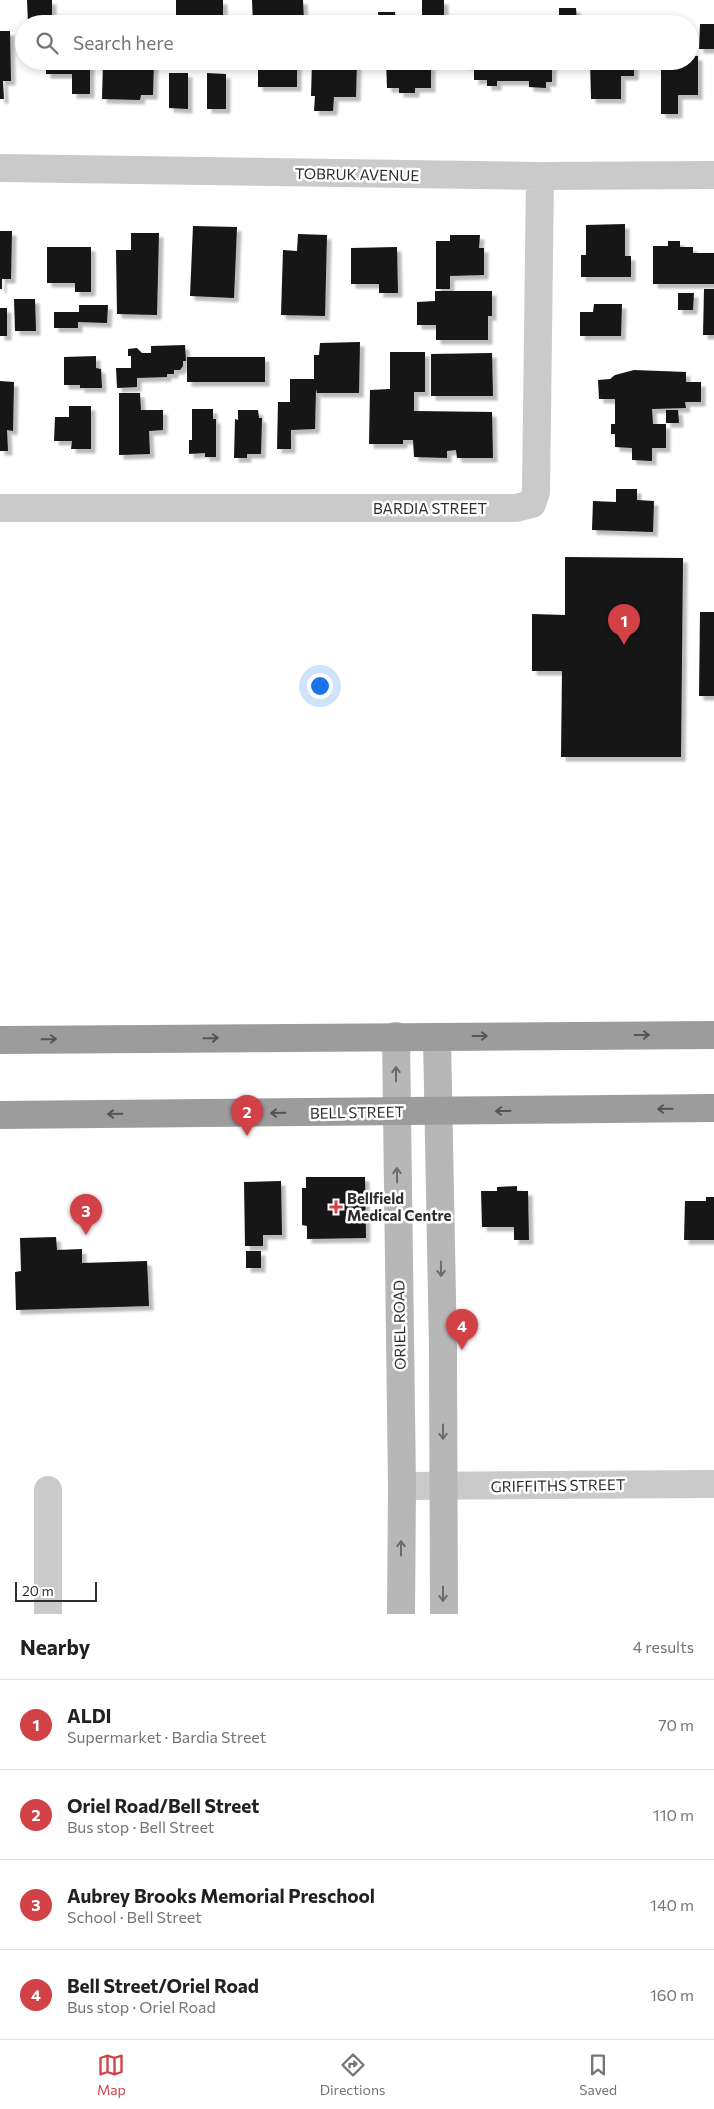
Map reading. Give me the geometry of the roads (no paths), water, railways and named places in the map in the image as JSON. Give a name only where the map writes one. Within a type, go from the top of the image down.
[{"type":"highway","points":[[0,1040],[714,1035]]},
{"type":"highway","name":"BELL STREET","points":[[0,1115],[714,1108]]},
{"type":"main road","name":"ORIEL ROAD","points":[[396,1036],[402,1486],[401,1614]]},
{"type":"main road","points":[[437,1037],[440,1112],[444,1614]]},
{"type":"street","name":"TOBRUK AVENUE","points":[[0,168],[540,176],[714,175]]},
{"type":"street","name":"BARDIA STREET","points":[[0,508],[516,508],[532,504],[536,492],[540,176]]},
{"type":"street","name":"GRIFFITHS STREET","points":[[402,1486],[714,1484]]},
{"type":"street","points":[[48,1490],[48,1614]]},
{"type":"place","name":"ALDI","points":[[624,645]]},
{"type":"place","name":"Oriel Road/Bell Street","points":[[247,1136]]},
{"type":"place","name":"Bellfield Medical Centre","points":[[336,1207]]},
{"type":"place","name":"Aubrey Brooks Memorial Preschool","points":[[86,1235]]},
{"type":"place","name":"Bell Street/Oriel Road","points":[[462,1350]]}]
